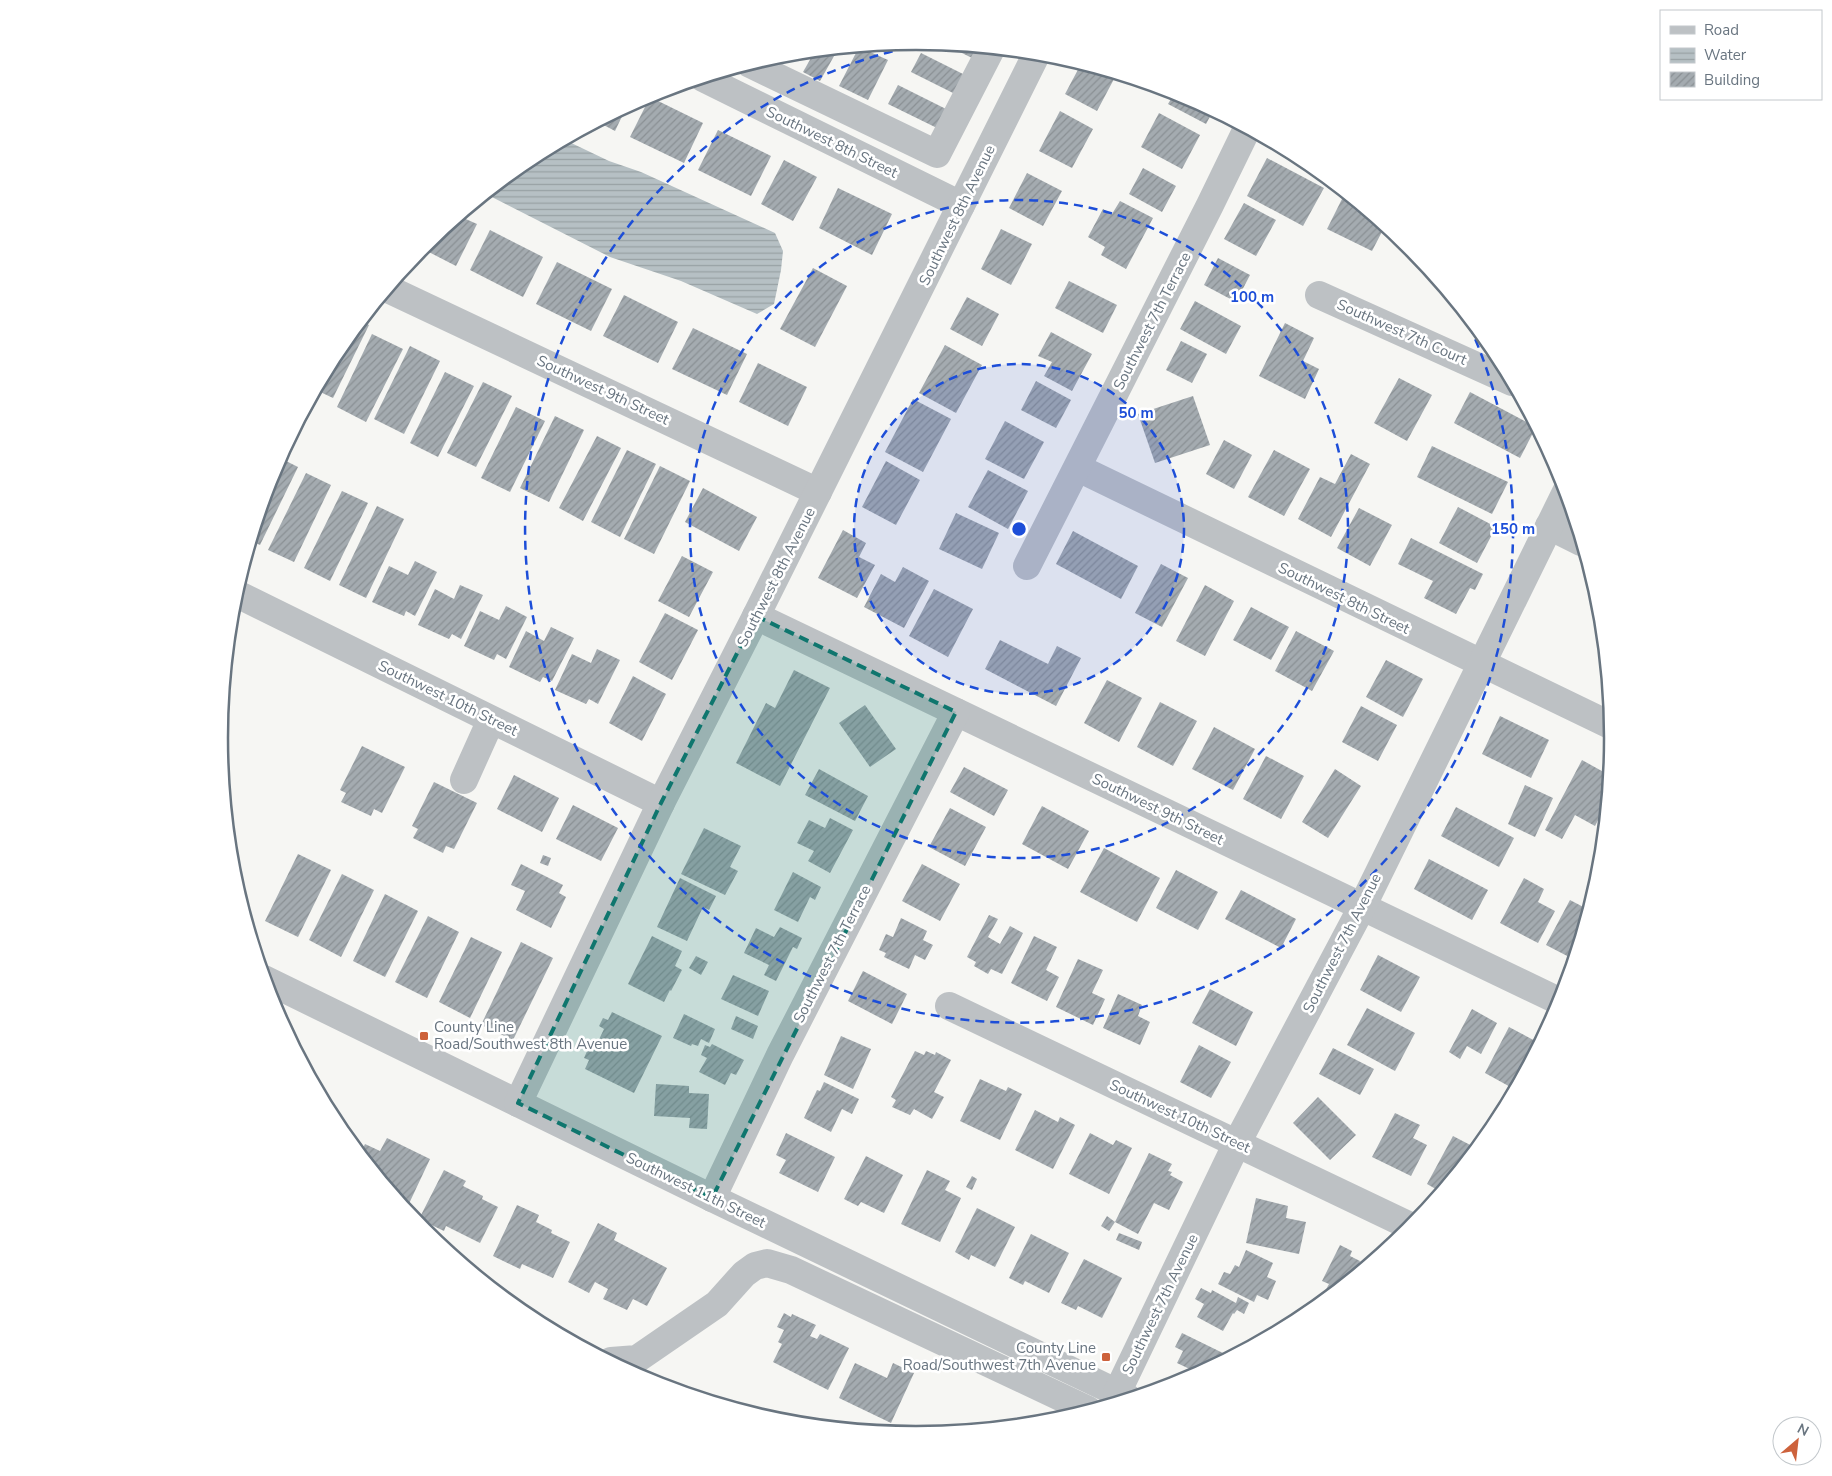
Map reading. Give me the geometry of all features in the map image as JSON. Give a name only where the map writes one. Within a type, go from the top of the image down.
[{"type":"street","points":[[759,68],[937,154],[988,54]]},
{"type":"street","name":"Southwest 8th Avenue","points":[[518,1103],[661,803],[1033,60]]},
{"type":"street","name":"Southwest 8th Street","points":[[711,82],[961,205]]},
{"type":"street","name":"Southwest 7th Terrace","points":[[1028,566],[1245,134]]},
{"type":"street","name":"Southwest 9th Street","points":[[393,291],[818,492]]},
{"type":"street","name":"Southwest 7th Court","points":[[1319,295],[1501,377]]},
{"type":"street","name":"Southwest 8th Street","points":[[1078,468],[1604,722]]},
{"type":"street","name":"Southwest 7th Avenue","points":[[1124,1393],[1237,1143],[1362,906],[1561,501]]},
{"type":"street","points":[[1549,526],[1574,538]]},
{"type":"street","name":"Southwest 10th Street","points":[[243,596],[661,803]]},
{"type":"street","name":"Southwest 9th Street","points":[[756,616],[1553,998]]},
{"type":"street","name":"Southwest 7th Terrace","points":[[712,1198],[780,1055],[956,712]]},
{"type":"street","points":[[464,780],[491,720]]},
{"type":"street","name":"Southwest 11th Street","points":[[273,983],[712,1198],[1121,1394]]},
{"type":"street","name":"Southwest 10th Street","points":[[949,1006],[1403,1223]]},
{"type":"street","points":[[623,1360],[637,1359],[717,1304],[744,1274],[755,1266],[767,1263],[791,1270],[1080,1406]]},
{"type":"highlighted area","points":[[756,616],[956,712],[712,1198],[518,1103],[661,803]]},
{"type":"water","points":[[571,143],[609,161],[641,172],[775,233],[783,251],[774,304],[757,314],[681,281],[610,257],[491,197]]},
{"type":"building","points":[[869,51],[888,60],[868,100],[839,86],[856,53]]},
{"type":"building","points":[[958,51],[975,53],[972,58]]},
{"type":"building","points":[[921,53],[965,75],[955,94],[911,72]]},
{"type":"building","points":[[835,55],[820,81],[803,72],[811,58]]},
{"type":"building","points":[[1078,69],[1114,79],[1097,111],[1065,94]]},
{"type":"building","points":[[898,85],[948,110],[939,129],[888,104]]},
{"type":"building","points":[[1171,99],[1210,116],[1206,124],[1168,104]]},
{"type":"building","points":[[657,101],[703,123],[684,163],[630,137],[646,105]]},
{"type":"building","points":[[1060,111],[1093,129],[1072,168],[1039,151]]},
{"type":"building","points":[[1159,113],[1200,135],[1182,169],[1141,147]]},
{"type":"building","points":[[622,116],[615,131],[604,125]]},
{"type":"building","points":[[718,130],[771,156],[751,196],[698,170]]},
{"type":"building","points":[[1267,158],[1324,188],[1303,226],[1247,196]]},
{"type":"building","points":[[784,160],[817,177],[793,221],[761,204]]},
{"type":"building","points":[[1143,168],[1176,186],[1162,212],[1129,194]]},
{"type":"building","points":[[1027,173],[1062,191],[1043,226],[1009,208]]},
{"type":"building","points":[[838,188],[892,214],[872,255],[819,228]]},
{"type":"building","points":[[1342,198],[1382,232],[1372,251],[1327,229]]},
{"type":"building","points":[[1120,201],[1153,218],[1126,269],[1101,255],[1105,247],[1088,237],[1103,209],[1112,214]]},
{"type":"building","points":[[1244,203],[1276,220],[1256,256],[1224,239]]},
{"type":"building","points":[[465,219],[477,224],[456,266],[430,252]]},
{"type":"building","points":[[1001,229],[1032,244],[1011,285],[981,269]]},
{"type":"building","points":[[490,230],[543,257],[523,297],[470,270]]},
{"type":"building","points":[[1218,258],[1250,275],[1236,302],[1204,285]]},
{"type":"building","points":[[557,262],[612,289],[591,331],[536,304]]},
{"type":"building","points":[[813,268],[847,286],[815,347],[780,329]]},
{"type":"building","points":[[1069,281],[1117,305],[1103,333],[1055,308]]},
{"type":"building","points":[[624,295],[678,322],[658,363],[603,336]]},
{"type":"building","points":[[967,297],[999,314],[982,346],[950,329]]},
{"type":"building","points":[[1195,301],[1241,326],[1226,354],[1180,329]]},
{"type":"building","points":[[1285,323],[1314,338],[1303,361],[1319,369],[1305,399],[1259,376]]},
{"type":"building","points":[[367,324],[369,325],[333,398],[321,392]]},
{"type":"building","points":[[693,328],[747,354],[727,395],[672,369]]},
{"type":"building","points":[[1051,332],[1092,354],[1072,391],[1044,376],[1052,362],[1038,356]]},
{"type":"building","points":[[372,334],[403,349],[366,422],[337,407]]},
{"type":"building","points":[[1181,341],[1207,354],[1192,383],[1166,370]]},
{"type":"building","points":[[945,345],[982,365],[956,413],[919,393]]},
{"type":"building","points":[[410,346],[440,361],[404,434],[374,419]]},
{"type":"building","points":[[758,363],[807,387],[788,426],[739,402]]},
{"type":"building","points":[[445,372],[474,386],[438,457],[410,443]]},
{"type":"building","points":[[1399,378],[1432,395],[1407,441],[1374,423]]},
{"type":"building","points":[[1036,381],[1071,400],[1056,428],[1021,410]]},
{"type":"building","points":[[483,382],[512,396],[476,467],[447,453]]},
{"type":"building","points":[[1470,392],[1527,422],[1533,433],[1520,458],[1454,423]]},
{"type":"building","points":[[1193,396],[1210,445],[1155,463],[1138,414]]},
{"type":"building","points":[[913,399],[951,419],[923,472],[885,452]]},
{"type":"building","points":[[516,407],[545,421],[510,492],[481,478]]},
{"type":"building","points":[[555,416],[584,430],[549,502],[520,488]]},
{"type":"building","points":[[1005,421],[1044,442],[1024,479],[985,459]]},
{"type":"building","points":[[597,436],[621,448],[583,521],[559,508]]},
{"type":"building","points":[[1224,440],[1252,455],[1234,489],[1206,474]]},
{"type":"building","points":[[1432,446],[1508,482],[1492,514],[1417,477]]},
{"type":"building","points":[[627,450],[656,464],[620,537],[591,522]]},
{"type":"building","points":[[1274,450],[1310,469],[1284,516],[1248,497]]},
{"type":"building","points":[[1351,454],[1370,464],[1331,537],[1298,519],[1320,477],[1335,484]]},
{"type":"building","points":[[286,461],[298,467],[260,545],[256,543]]},
{"type":"building","points":[[886,461],[920,480],[896,525],[862,507]]},
{"type":"building","points":[[660,466],[690,481],[654,554],[624,539]]},
{"type":"building","points":[[988,470],[1028,491],[1008,529],[968,507]]},
{"type":"building","points":[[306,473],[331,485],[294,562],[268,550]]},
{"type":"building","points":[[703,488],[757,517],[739,551],[685,522]]},
{"type":"building","points":[[342,491],[368,503],[330,581],[304,568]]},
{"type":"building","points":[[377,506],[404,519],[366,598],[339,585]]},
{"type":"building","points":[[1458,507],[1496,527],[1477,563],[1439,543]]},
{"type":"building","points":[[1359,508],[1392,525],[1370,566],[1337,548]]},
{"type":"building","points":[[956,513],[999,533],[982,569],[939,549]]},
{"type":"building","points":[[843,530],[866,543],[859,557],[875,565],[857,598],[818,578]]},
{"type":"building","points":[[1073,531],[1138,566],[1121,599],[1056,564]]},
{"type":"building","points":[[1411,538],[1483,574],[1475,590],[1470,588],[1456,614],[1424,598],[1433,581],[1398,564]]},
{"type":"building","points":[[682,556],[713,572],[689,617],[658,601]]},
{"type":"building","points":[[415,561],[437,572],[415,616],[406,611],[404,616],[372,602],[389,566],[408,575]]},
{"type":"building","points":[[1161,564],[1188,578],[1162,627],[1135,613]]},
{"type":"building","points":[[903,567],[929,581],[904,628],[864,607],[881,574],[895,582]]},
{"type":"building","points":[[460,585],[483,595],[461,639],[452,634],[449,639],[418,625],[435,589],[454,599]]},
{"type":"building","points":[[1205,585],[1234,601],[1205,656],[1176,641]]},
{"type":"building","points":[[934,589],[973,609],[948,657],[909,636]]},
{"type":"building","points":[[506,606],[527,617],[506,659],[497,654],[494,660],[464,646],[480,611],[499,620]]},
{"type":"building","points":[[1251,607],[1289,627],[1271,660],[1233,640]]},
{"type":"building","points":[[665,613],[698,630],[672,680],[639,662]]},
{"type":"building","points":[[551,627],[574,638],[552,681],[543,677],[540,682],[509,667],[526,631],[544,641]]},
{"type":"building","points":[[1296,631],[1334,651],[1312,691],[1275,671]]},
{"type":"building","points":[[1000,640],[1048,664],[1057,646],[1081,658],[1056,706],[985,669]]},
{"type":"building","points":[[597,649],[620,660],[598,704],[589,699],[586,704],[555,690],[572,654],[591,663]]},
{"type":"building","points":[[1386,660],[1423,679],[1403,717],[1366,697]]},
{"type":"building","points":[[794,670],[830,688],[780,786],[736,763],[766,703],[775,708]]},
{"type":"building","points":[[633,676],[666,694],[642,741],[609,723]]},
{"type":"building","points":[[1107,680],[1142,698],[1119,742],[1084,723]]},
{"type":"building","points":[[1160,702],[1197,721],[1173,766],[1137,747]]},
{"type":"building","points":[[865,705],[896,749],[870,767],[839,723]]},
{"type":"building","points":[[1361,706],[1397,725],[1378,761],[1342,742]]},
{"type":"building","points":[[1500,716],[1549,740],[1531,778],[1482,754]]},
{"type":"building","points":[[1214,727],[1255,749],[1233,790],[1192,769]]},
{"type":"building","points":[[362,746],[405,767],[382,813],[374,809],[371,816],[341,802],[346,793],[340,790]]},
{"type":"building","points":[[1266,756],[1304,776],[1281,819],[1243,799]]},
{"type":"building","points":[[1582,760],[1603,772],[1599,818],[1595,826],[1575,815],[1562,839],[1545,830]]},
{"type":"building","points":[[964,767],[1008,790],[994,816],[950,792]]},
{"type":"building","points":[[819,769],[868,796],[855,821],[805,795]]},
{"type":"building","points":[[1335,769],[1361,786],[1328,838],[1302,822]]},
{"type":"building","points":[[514,775],[559,798],[542,832],[497,809]]},
{"type":"building","points":[[434,782],[477,803],[454,849],[446,846],[443,853],[413,838],[418,829],[412,826]]},
{"type":"building","points":[[1525,785],[1553,798],[1535,837],[1508,824]]},
{"type":"building","points":[[573,805],[618,828],[601,861],[556,839]]},
{"type":"building","points":[[1042,806],[1089,831],[1068,869],[1022,844]]},
{"type":"building","points":[[1456,807],[1514,838],[1499,867],[1441,836]]},
{"type":"building","points":[[950,808],[986,827],[965,866],[929,847]]},
{"type":"building","points":[[830,818],[853,830],[830,873],[808,861],[814,851],[797,843],[809,820],[825,828]]},
{"type":"building","points":[[704,828],[741,846],[730,867],[738,871],[725,895],[681,874]]},
{"type":"building","points":[[1104,848],[1160,878],[1137,922],[1080,892]]},
{"type":"building","points":[[298,854],[331,870],[298,937],[265,921]]},
{"type":"building","points":[[543,855],[551,858],[548,866],[540,863]]},
{"type":"building","points":[[1429,859],[1488,890],[1472,920],[1414,889]]},
{"type":"building","points":[[521,864],[563,885],[559,893],[566,897],[551,928],[516,910],[525,891],[511,885]]},
{"type":"building","points":[[922,864],[960,884],[940,921],[902,901]]},
{"type":"building","points":[[1176,870],[1218,892],[1198,930],[1156,908]]},
{"type":"building","points":[[793,872],[821,887],[815,900],[810,897],[798,922],[774,910]]},
{"type":"building","points":[[342,874],[374,890],[341,957],[309,940]]},
{"type":"building","points":[[680,878],[716,896],[709,910],[703,907],[687,941],[657,927]]},
{"type":"building","points":[[1524,878],[1544,889],[1538,902],[1555,911],[1538,943],[1500,923]]},
{"type":"building","points":[[1241,890],[1296,919],[1281,948],[1225,919]]},
{"type":"building","points":[[385,894],[418,911],[385,977],[353,961]]},
{"type":"building","points":[[1570,900],[1583,907],[1568,956],[1546,945]]},
{"type":"building","points":[[989,915],[998,919],[988,937],[1000,944],[1010,926],[1023,933],[1002,974],[991,969],[988,974],[974,966],[976,962],[967,957]]},
{"type":"building","points":[[428,916],[459,932],[427,998],[395,982]]},
{"type":"building","points":[[901,918],[927,931],[923,940],[933,945],[925,960],[915,955],[909,969],[884,957],[886,953],[879,950],[886,934],[893,937]]},
{"type":"building","points":[[780,927],[802,938],[797,949],[793,947],[776,981],[764,975],[769,965],[744,953],[756,928],[774,937]]},
{"type":"building","points":[[652,936],[682,951],[675,966],[682,970],[664,1002],[628,984]]},
{"type":"building","points":[[1034,936],[1057,947],[1046,970],[1059,977],[1047,1001],[1011,983]]},
{"type":"building","points":[[471,937],[502,952],[470,1018],[439,1002]]},
{"type":"building","points":[[521,942],[553,958],[513,1040],[481,1025]]},
{"type":"building","points":[[1378,955],[1420,977],[1401,1012],[1360,990]]},
{"type":"building","points":[[696,956],[708,962],[701,975],[689,968]]},
{"type":"building","points":[[1078,959],[1103,970],[1092,993],[1105,999],[1093,1025],[1056,1007]]},
{"type":"building","points":[[863,971],[907,994],[892,1024],[848,1001]]},
{"type":"building","points":[[733,975],[769,991],[758,1016],[721,999]]},
{"type":"building","points":[[1210,989],[1253,1012],[1236,1046],[1192,1023]]},
{"type":"building","points":[[1118,994],[1142,1005],[1138,1016],[1150,1022],[1140,1045],[1103,1028]]},
{"type":"building","points":[[1367,1008],[1415,1033],[1395,1071],[1347,1045]]},
{"type":"building","points":[[1472,1009],[1497,1023],[1481,1054],[1467,1046],[1460,1059],[1449,1052]]},
{"type":"building","points":[[612,1012],[662,1036],[634,1093],[585,1069],[589,1060],[584,1058],[588,1049],[593,1052],[604,1029],[599,1026],[603,1018],[608,1020]]},
{"type":"building","points":[[684,1014],[715,1029],[709,1043],[701,1039],[698,1046],[692,1044],[691,1046],[673,1038]]},
{"type":"building","points":[[736,1016],[758,1026],[753,1039],[731,1029]]},
{"type":"building","points":[[1509,1027],[1534,1040],[1509,1086],[1485,1073]]},
{"type":"building","points":[[841,1036],[871,1049],[853,1089],[824,1075]]},
{"type":"building","points":[[712,1044],[744,1060],[736,1075],[731,1073],[725,1085],[699,1072],[707,1058],[701,1055],[705,1045],[710,1047]]},
{"type":"building","points":[[1199,1045],[1231,1062],[1211,1098],[1180,1082]]},
{"type":"building","points":[[1333,1048],[1374,1069],[1360,1095],[1319,1074]]},
{"type":"building","points":[[915,1051],[924,1055],[926,1051],[935,1055],[936,1052],[951,1060],[934,1092],[944,1097],[932,1119],[914,1109],[910,1115],[892,1107],[896,1100],[891,1097]]},
{"type":"building","points":[[980,1079],[1006,1091],[1008,1087],[1022,1094],[1000,1140],[960,1121]]},
{"type":"building","points":[[824,1082],[859,1099],[852,1114],[842,1109],[831,1132],[804,1118],[817,1090],[820,1091]]},
{"type":"building","points":[[656,1084],[689,1086],[689,1093],[709,1094],[707,1129],[689,1128],[690,1118],[654,1116]]},
{"type":"building","points":[[1318,1097],[1356,1135],[1330,1160],[1293,1123]]},
{"type":"building","points":[[1035,1110],[1058,1122],[1060,1117],[1075,1125],[1053,1169],[1015,1150]]},
{"type":"building","points":[[1395,1113],[1420,1125],[1413,1138],[1427,1145],[1411,1176],[1372,1157]]},
{"type":"building","points":[[786,1133],[835,1157],[818,1192],[779,1173],[786,1160],[776,1155]]},
{"type":"building","points":[[1090,1133],[1113,1145],[1116,1140],[1132,1148],[1109,1194],[1069,1174]]},
{"type":"building","points":[[1453,1136],[1470,1145],[1436,1189],[1427,1184]]},
{"type":"building","points":[[387,1138],[430,1159],[409,1203],[363,1147],[365,1144],[380,1151]]},
{"type":"building","points":[[1149,1153],[1172,1164],[1168,1171],[1172,1172],[1170,1175],[1183,1182],[1169,1210],[1154,1203],[1138,1234],[1115,1222]]},
{"type":"building","points":[[866,1156],[903,1175],[884,1213],[861,1202],[858,1206],[844,1199]]},
{"type":"building","points":[[444,1170],[466,1181],[463,1186],[483,1196],[482,1199],[498,1207],[480,1243],[446,1226],[444,1231],[431,1225],[421,1215]]},
{"type":"building","points":[[927,1170],[950,1181],[945,1190],[961,1198],[940,1242],[901,1224]]},
{"type":"building","points":[[972,1176],[977,1179],[972,1190],[966,1187]]},
{"type":"building","points":[[1256,1198],[1288,1206],[1286,1218],[1306,1222],[1299,1254],[1246,1243]]},
{"type":"building","points":[[517,1205],[539,1215],[536,1222],[552,1230],[551,1233],[570,1242],[553,1278],[522,1264],[520,1269],[493,1256]]},
{"type":"building","points":[[977,1208],[1015,1227],[995,1267],[971,1255],[969,1260],[955,1252]]},
{"type":"building","points":[[1107,1216],[1115,1222],[1109,1231],[1101,1226]]},
{"type":"building","points":[[598,1223],[617,1233],[614,1240],[667,1268],[647,1306],[633,1299],[627,1310],[603,1299],[608,1289],[595,1282],[589,1293],[568,1282]]},
{"type":"building","points":[[1119,1233],[1142,1242],[1139,1250],[1116,1240]]},
{"type":"building","points":[[1031,1234],[1069,1253],[1049,1293],[1025,1281],[1023,1285],[1009,1278]]},
{"type":"building","points":[[1340,1245],[1352,1251],[1350,1256],[1360,1261],[1358,1265],[1325,1291],[1329,1284],[1322,1281]]},
{"type":"building","points":[[1246,1250],[1273,1263],[1267,1277],[1276,1281],[1268,1300],[1257,1295],[1254,1302],[1218,1284],[1224,1272],[1230,1274],[1235,1265],[1239,1267]]},
{"type":"building","points":[[1084,1259],[1122,1278],[1102,1318],[1078,1306],[1076,1310],[1061,1303]]},
{"type":"building","points":[[1201,1288],[1211,1293],[1212,1290],[1236,1303],[1238,1297],[1249,1303],[1244,1314],[1237,1310],[1233,1313],[1223,1331],[1197,1317],[1204,1304],[1195,1299]]},
{"type":"building","points":[[784,1313],[791,1317],[792,1314],[816,1325],[810,1336],[817,1339],[820,1334],[849,1348],[828,1390],[773,1362],[782,1344],[778,1342],[784,1330],[777,1327]]},
{"type":"building","points":[[1182,1333],[1223,1353],[1190,1369],[1177,1363],[1183,1351],[1175,1347]]},
{"type":"building","points":[[855,1363],[887,1378],[893,1363],[914,1373],[891,1423],[839,1398]]},
{"type":"place","name":"County Line Road/Southwest 8th Avenue","points":[[424,1036]]},
{"type":"place","name":"County Line Road/Southwest 7th Avenue","points":[[1106,1357]]}]
